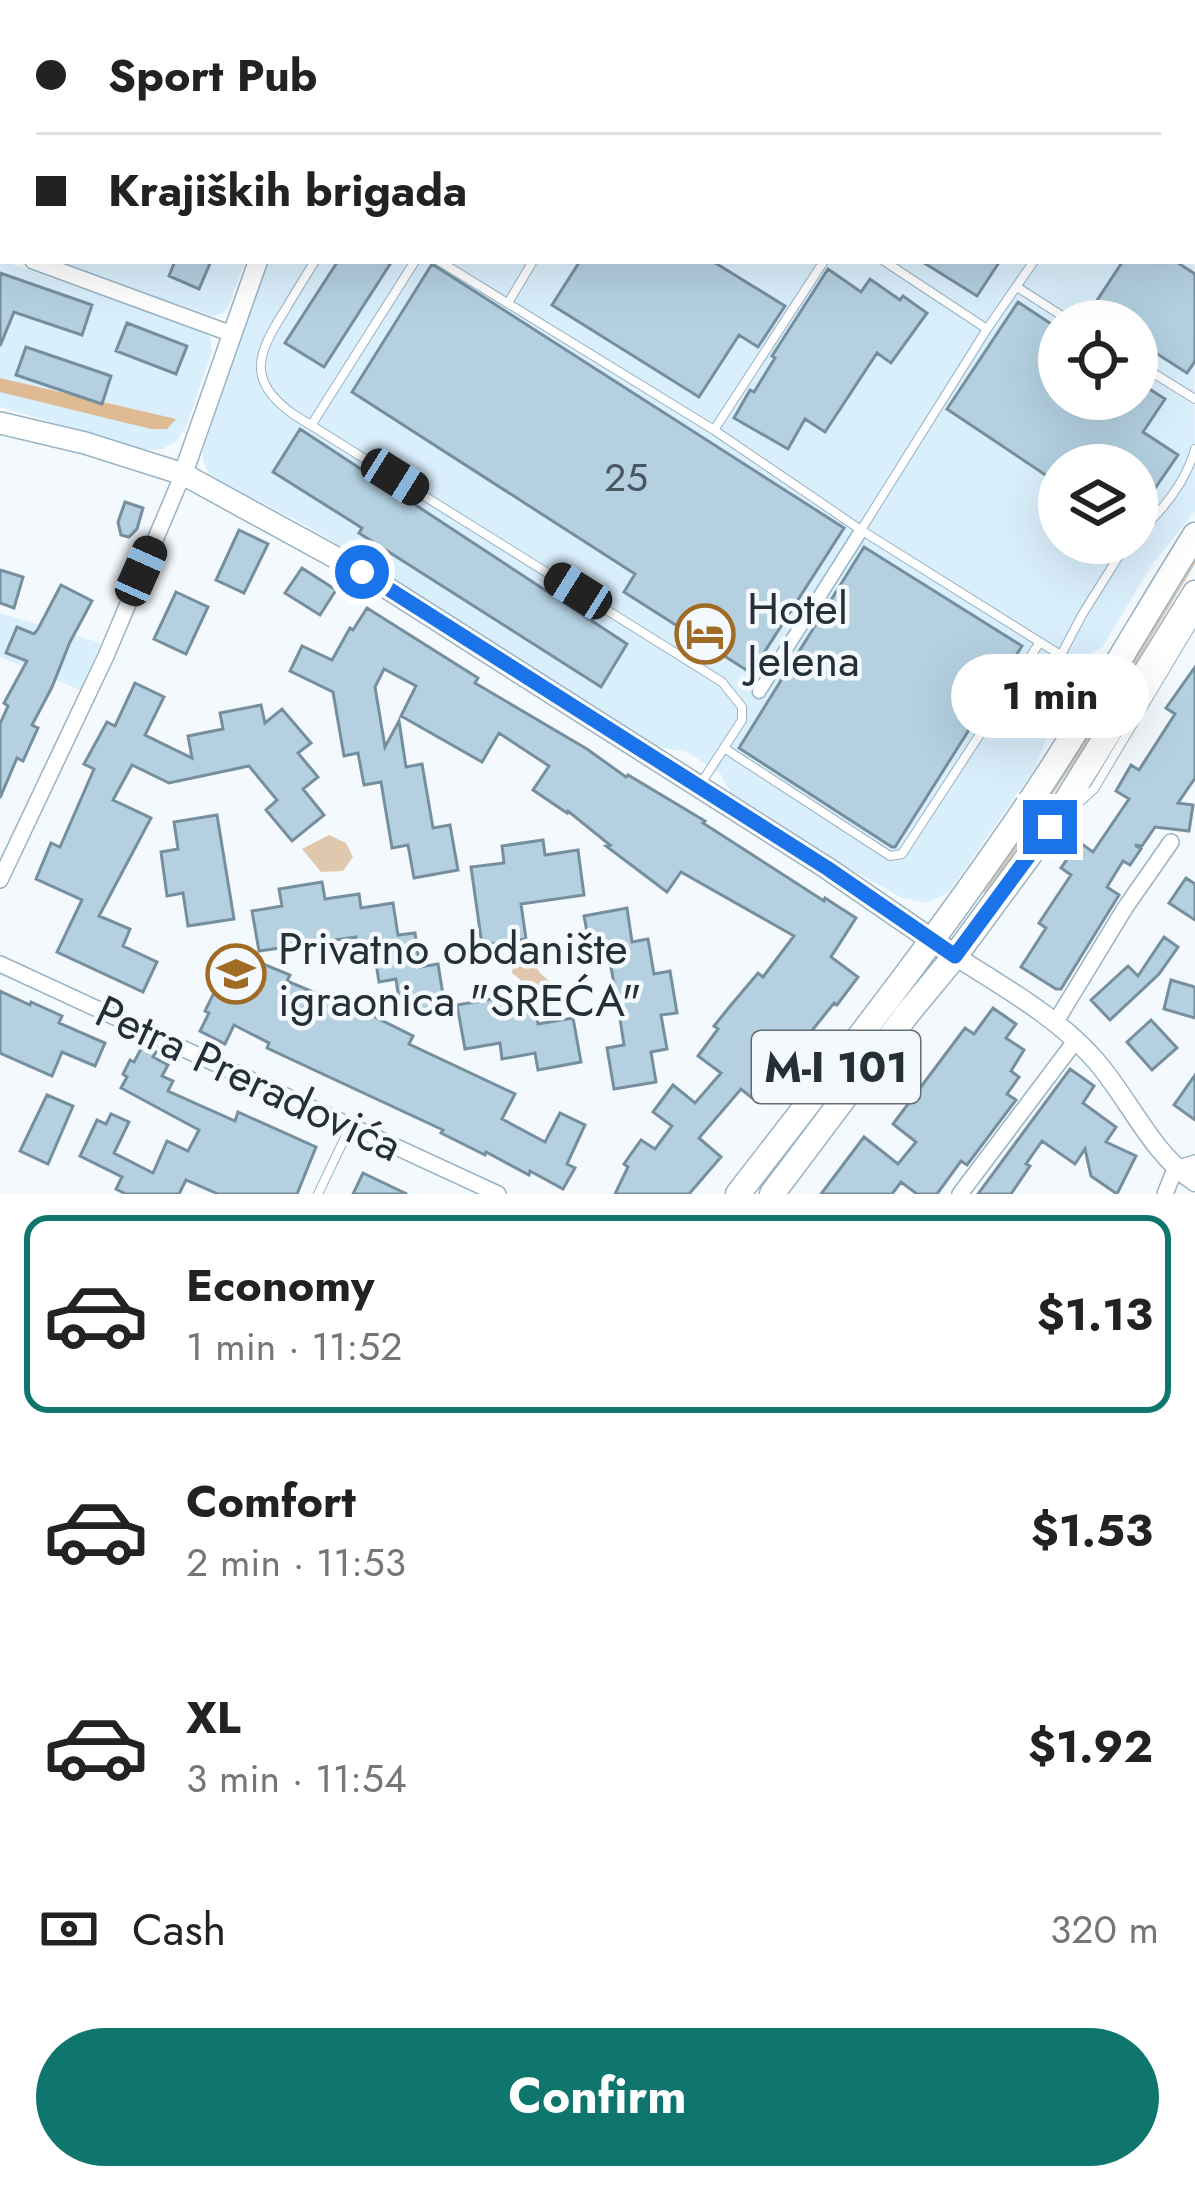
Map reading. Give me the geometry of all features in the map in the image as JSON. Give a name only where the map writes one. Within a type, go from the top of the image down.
[{"type":"main road","points":[[0,423],[183,474],[362,572],[955,956]]},
{"type":"main road","name":"M-I 101","points":[[739,1194],[933,940],[1038,789],[1195,535]]},
{"type":"main road","name":"M-I 101","points":[[772,1194],[1050,827],[1195,593]]},
{"type":"street","points":[[41,264],[232,334]]},
{"type":"street","points":[[0,880],[106,656],[183,474],[257,264]]},
{"type":"street","points":[[759,692],[860,532]]},
{"type":"street","points":[[1055,1023],[1125,908],[1172,842]]},
{"type":"street","points":[[955,956],[1076,1040],[1195,1182]]},
{"type":"street","name":"Petra Preradovića","points":[[0,964],[498,1194]]},
{"type":"street","points":[[960,1194],[1076,1040]]},
{"type":"street","points":[[1166,1194],[1185,1166]]},
{"type":"lane","points":[[313,264],[262,347],[262,378],[270,394],[722,682],[742,707],[742,720],[699,787]]},
{"type":"lane","points":[[312,424],[414,264]]},
{"type":"lane","points":[[444,264],[714,430],[860,532],[1105,683]]},
{"type":"lane","points":[[508,303],[531,264]]},
{"type":"lane","points":[[714,430],[822,264]]},
{"type":"lane","points":[[889,264],[987,329]]},
{"type":"lane","points":[[860,532],[1032,264]]},
{"type":"lane","points":[[1017,287],[1038,300]]},
{"type":"lane","points":[[1158,376],[1195,399]]},
{"type":"lane","points":[[1158,512],[1190,466],[1195,449]]},
{"type":"lane","points":[[1061,656],[1114,564]]},
{"type":"lane","points":[[1050,827],[1094,789],[1195,620]]},
{"type":"lane","points":[[724,748],[897,857],[1040,643]]},
{"type":"lane","points":[[318,1194],[351,1124]]},
{"type":"shaded area","points":[[0,264],[11,264],[210,337],[212,352],[186,427],[163,449],[145,450],[0,407]]},
{"type":"shaded area","points":[[59,264],[244,264],[229,305],[222,314],[212,316]]},
{"type":"shaded area","points":[[265,264],[1194,264],[1195,511],[1158,557],[1158,444],[1038,444],[1038,564],[1153,564],[1102,648],[1093,652],[1075,681],[1034,770],[948,893],[927,903],[902,898],[847,867],[732,793],[721,774],[687,752],[660,747],[635,732],[311,528],[216,479],[203,460]]},
{"type":"shaded area","points":[[0,378],[176,419],[167,429],[151,429],[0,392]]},
{"type":"shaded area","points":[[1195,546],[1195,564],[1100,723],[989,891],[983,893],[1074,755]]},
{"type":"shaded area","points":[[0,613],[101,643],[80,690],[0,657]]},
{"type":"shaded area","points":[[329,835],[346,843],[353,857],[343,871],[321,872],[302,849]]},
{"type":"shaded area","points":[[523,960],[534,963],[562,992],[544,999],[512,973],[513,965]]},
{"type":"building","points":[[174,264],[210,264],[199,289],[169,276]]},
{"type":"building","points":[[336,264],[390,264],[324,367],[285,343]]},
{"type":"building","points":[[432,264],[844,528],[751,673],[624,592],[635,574],[352,392]]},
{"type":"building","points":[[578,264],[717,264],[785,306],[758,347],[739,335],[699,397],[552,305]]},
{"type":"building","points":[[926,264],[998,264],[977,296]]},
{"type":"building","points":[[1121,264],[1180,264],[1195,274],[1195,361],[1187,373],[1158,354],[1158,300],[1097,300]]},
{"type":"building","points":[[828,269],[861,292],[870,279],[927,313],[891,363],[877,353],[825,432],[805,419],[788,449],[734,418]]},
{"type":"building","points":[[0,273],[92,305],[82,335],[14,312],[0,346]]},
{"type":"building","points":[[1018,302],[1038,315],[1038,420],[1151,420],[1143,432],[1178,455],[1158,484],[1158,444],[1038,444],[1038,470],[947,409]]},
{"type":"building","points":[[127,323],[187,346],[176,374],[116,351]]},
{"type":"building","points":[[26,347],[111,376],[102,404],[16,375]]},
{"type":"building","points":[[300,429],[627,644],[601,687],[359,533],[362,528],[273,472]]},
{"type":"building","points":[[125,502],[143,508],[137,529],[129,537],[121,535],[118,522]]},
{"type":"building","points":[[239,530],[268,544],[244,593],[216,580]]},
{"type":"building","points":[[864,547],[1022,646],[895,847],[739,748]]},
{"type":"building","points":[[302,568],[336,590],[320,615],[285,593]]},
{"type":"building","points":[[0,570],[23,577],[14,608],[0,603]]},
{"type":"building","points":[[61,585],[92,601],[32,725],[38,728],[23,761],[17,758],[0,798],[0,724],[8,706],[4,703],[27,661],[6,653],[17,627],[34,634]]},
{"type":"building","points":[[176,592],[208,607],[186,654],[154,639]]},
{"type":"building","points":[[367,608],[478,678],[475,683],[856,918],[831,957],[858,977],[794,1053],[782,1043],[760,1069],[775,1080],[757,1102],[741,1089],[699,1138],[721,1157],[689,1194],[615,1194],[628,1167],[624,1164],[641,1140],[655,1149],[672,1126],[653,1112],[673,1085],[695,1103],[721,1073],[698,1056],[718,1029],[714,1026],[758,973],[763,977],[794,936],[681,872],[667,892],[568,811],[533,790],[549,766],[499,733],[482,762],[401,716],[416,686],[384,669],[375,687],[385,747],[399,721],[406,767],[422,764],[433,828],[450,825],[458,870],[414,878],[408,845],[392,848],[381,782],[364,785],[358,753],[344,756],[333,692],[290,671],[302,646],[332,660]]},
{"type":"building","points":[[1195,667],[1195,778],[1178,803],[1193,805],[1189,831],[1155,827],[1142,846],[1135,845],[1141,849],[1130,865],[1123,861],[1107,887],[1119,895],[1061,989],[1056,989],[1021,967],[1046,928],[1039,923],[1071,875],[1061,868],[1079,842],[1093,852],[1129,799],[1116,791],[1131,765],[1139,770],[1175,714],[1166,708]]},
{"type":"building","points":[[135,683],[164,697],[145,735],[192,758],[188,736],[223,729],[220,713],[261,705],[265,723],[282,709],[311,743],[298,753],[318,777],[303,789],[324,815],[292,841],[266,810],[277,800],[249,766],[169,783],[132,765],[113,800],[151,818],[99,916],[130,929],[123,946],[157,962],[143,992],[57,952],[82,900],[36,879],[51,843],[60,847],[94,769],[84,764],[107,722],[115,726]]},
{"type":"building","points":[[217,815],[234,919],[188,926],[183,893],[167,896],[161,852],[178,849],[174,822]]},
{"type":"building","points":[[543,840],[545,855],[578,850],[584,895],[521,904],[526,939],[482,945],[471,867],[504,863],[502,846]]},
{"type":"building","points":[[1186,878],[1195,884],[1195,920],[1169,903]]},
{"type":"building","points":[[322,882],[325,899],[359,894],[361,908],[393,903],[398,935],[415,933],[420,967],[438,964],[445,1007],[401,1014],[396,979],[379,982],[374,951],[358,953],[356,937],[259,951],[252,911],[282,906],[279,889]]},
{"type":"building","points":[[627,908],[632,942],[648,939],[654,974],[670,971],[677,1013],[661,1015],[667,1049],[651,1052],[656,1082],[614,1089],[607,1048],[624,1045],[619,1012],[609,956],[592,959],[584,916]]},
{"type":"building","points":[[1164,937],[1178,947],[1159,974],[1110,1020],[1091,1000],[1128,966],[1138,976]]},
{"type":"building","points":[[234,952],[290,975],[287,981],[347,1003],[413,1036],[409,1044],[515,1094],[502,1119],[545,1142],[560,1113],[585,1125],[567,1164],[575,1168],[563,1189],[267,1048],[269,1043],[234,1025],[225,1044],[200,1031]]},
{"type":"building","points":[[1171,980],[1195,987],[1195,1018],[1164,1009]]},
{"type":"building","points":[[0,991],[62,1016],[59,1023],[105,1043],[95,1066],[62,1052],[52,1076],[0,1053]]},
{"type":"building","points":[[498,998],[501,1014],[535,1008],[538,1024],[573,1018],[581,1062],[538,1070],[535,1053],[502,1059],[500,1043],[465,1049],[457,1005]]},
{"type":"building","points":[[993,1008],[1016,1024],[1006,1038],[1024,1050],[1011,1071],[1019,1077],[1007,1094],[1016,1100],[967,1165],[961,1161],[937,1194],[917,1194],[901,1182],[892,1194],[821,1194],[864,1137],[898,1164],[916,1142],[893,1124],[965,1028],[974,1034]]},
{"type":"building","points":[[1151,1020],[1177,1048],[1152,1070],[1127,1042]]},
{"type":"building","points":[[143,1045],[168,1065],[162,1076],[173,1081],[168,1091],[235,1121],[238,1112],[316,1147],[297,1194],[218,1194],[186,1180],[179,1194],[126,1194],[116,1189],[122,1177],[80,1156],[97,1120],[106,1124],[111,1114],[129,1122],[114,1153],[153,1173],[167,1141],[188,1151],[199,1130],[121,1088],[130,1060],[134,1062]]},
{"type":"building","points":[[1070,1069],[1094,1086],[1083,1103],[1116,1127],[1106,1142],[1136,1156],[1117,1194],[1091,1176],[1085,1149],[1075,1164],[1042,1141],[1011,1194],[978,1194]]},
{"type":"building","points":[[1195,1075],[1195,1120],[1174,1105]]},
{"type":"building","points":[[47,1095],[73,1106],[48,1164],[20,1151]]},
{"type":"building","points":[[363,1173],[407,1194],[353,1194]]},
{"type":"place","name":"Hotel Jelena","points":[[705,634]]},
{"type":"place","name":"Privatno obdanište igraonica \"SREĆA\"","points":[[236,974]]},
{"type":"route","points":[[362,572],[827,868],[955,956],[1050,827]]}]
